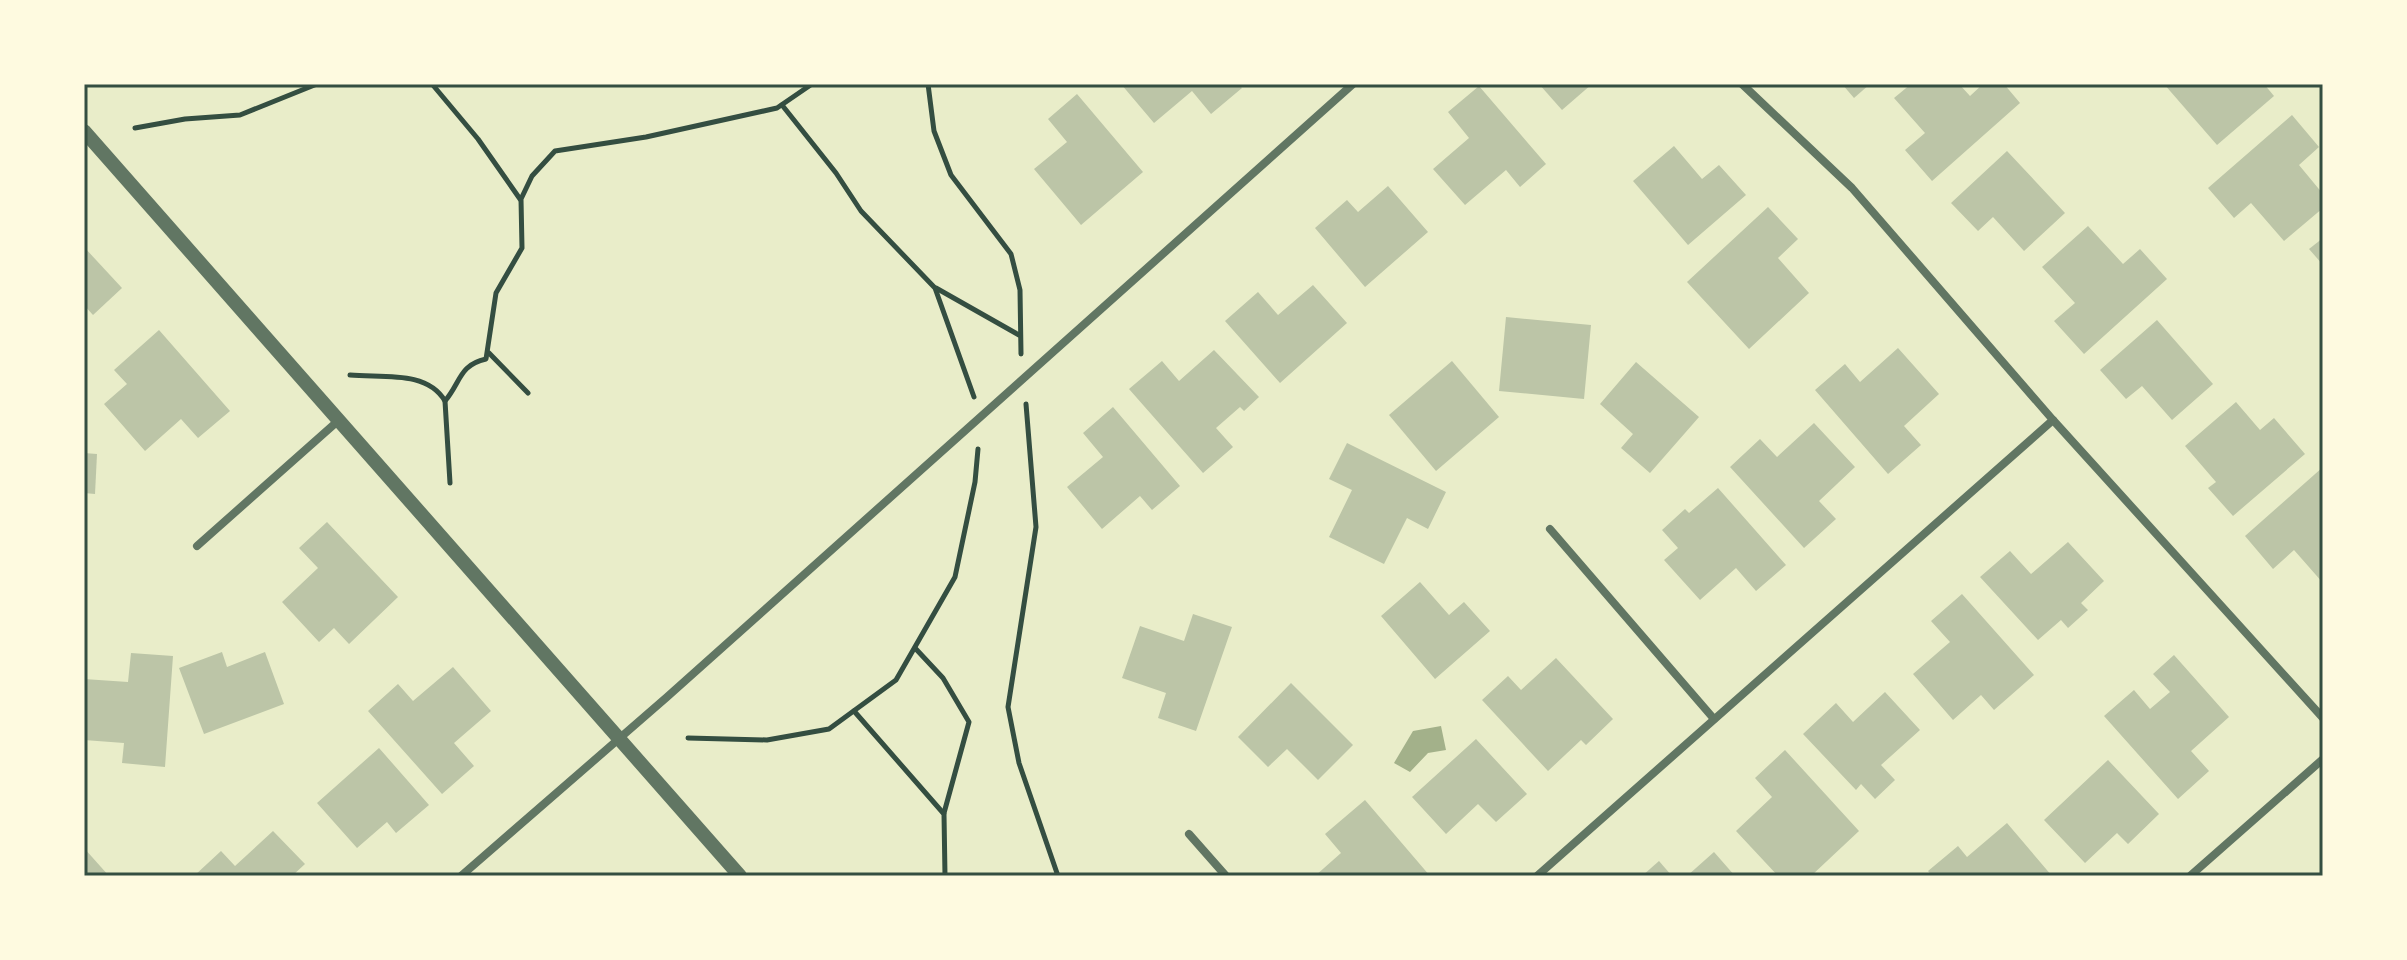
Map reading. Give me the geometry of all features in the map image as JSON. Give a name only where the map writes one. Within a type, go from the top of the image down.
[{"type":"street","points":[[461,876],[618,740],[1353,84]]},
{"type":"street","points":[[1742,84],[1852,188],[2053,420],[2323,718]]},
{"type":"street","points":[[84,131],[740,876]]},
{"type":"street","points":[[197,546],[339,419]]},
{"type":"street","points":[[1537,876],[2053,420]]},
{"type":"street","points":[[1550,529],[1714,719]]},
{"type":"street","points":[[2190,876],[2323,759]]},
{"type":"street","points":[[1189,834],[1226,876]]},
{"type":"path","points":[[135,128],[185,119],[240,115],[317,84]]},
{"type":"path","points":[[432,84],[478,139],[521,199]]},
{"type":"path","points":[[445,401],[454,390],[458,374],[471,362],[486,359],[489,353],[496,293],[522,248],[521,199],[532,176],[555,151],[673,132],[782,105],[812,84]]},
{"type":"path","points":[[928,84],[934,131],[951,175],[1011,254],[1020,290],[1019,335],[1036,527],[1008,707],[1019,763],[1058,876]]},
{"type":"path","points":[[782,105],[836,173],[861,211],[935,288],[1019,335]]},
{"type":"path","points":[[688,738],[767,740],[829,729],[896,680],[955,577],[975,482],[981,414],[935,288]]},
{"type":"path","points":[[489,353],[528,393]]},
{"type":"path","points":[[350,375],[425,381],[437,387],[445,401],[450,483]]},
{"type":"path","points":[[915,648],[943,678],[969,722],[944,814],[945,876]]},
{"type":"path","points":[[854,711],[944,814]]},
{"type":"shaded area","points":[[1441,726],[1446,750],[1428,753],[1410,772],[1394,763],[1413,731]]},
{"type":"building","points":[[1121,84],[1238,84],[1242,88],[1211,114],[1192,91],[1154,123]]},
{"type":"building","points":[[1539,84],[1592,84],[1562,110]]},
{"type":"building","points":[[1842,84],[1870,84],[1854,98]]},
{"type":"building","points":[[1911,84],[1959,84],[1970,96],[1983,84],[2004,84],[2020,103],[1932,181],[1905,150],[1925,133],[1894,98]]},
{"type":"building","points":[[2164,84],[2264,84],[2274,96],[2217,145]]},
{"type":"building","points":[[1479,86],[1546,164],[1520,187],[1506,170],[1465,205],[1433,169],[1469,138],[1448,112]]},
{"type":"building","points":[[1077,94],[1143,172],[1081,225],[1034,169],[1067,142],[1048,119]]},
{"type":"building","points":[[2292,115],[2319,147],[2299,165],[2323,194],[2323,208],[2284,241],[2251,203],[2234,218],[2208,188]]},
{"type":"building","points":[[1674,146],[1702,179],[1719,165],[1746,195],[1688,245],[1633,181]]},
{"type":"building","points":[[2007,151],[2065,213],[2024,251],[1993,217],[1978,231],[1951,203]]},
{"type":"building","points":[[1388,186],[1428,232],[1365,287],[1315,228],[1347,200],[1358,212]]},
{"type":"building","points":[[1768,207],[1798,239],[1778,258],[1809,293],[1749,349],[1687,282]]},
{"type":"building","points":[[2088,226],[2123,264],[2140,249],[2167,279],[2084,354],[2054,321],[2075,303],[2042,267]]},
{"type":"building","points":[[2323,238],[2323,265],[2309,249]]},
{"type":"building","points":[[84,247],[122,288],[93,315],[84,305]]},
{"type":"building","points":[[1313,285],[1347,323],[1280,383],[1225,321],[1258,292],[1278,315]]},
{"type":"building","points":[[1506,317],[1591,325],[1584,399],[1499,391]]},
{"type":"building","points":[[2157,320],[2213,384],[2172,420],[2142,386],[2126,399],[2100,370]]},
{"type":"building","points":[[159,330],[230,411],[198,438],[181,419],[145,451],[104,404],[127,384],[114,370]]},
{"type":"building","points":[[1898,348],[1939,394],[1904,426],[1921,445],[1888,474],[1815,390],[1845,364],[1860,382]]},
{"type":"building","points":[[1214,350],[1259,397],[1244,411],[1240,407],[1216,428],[1233,447],[1203,473],[1129,389],[1162,361],[1179,381]]},
{"type":"building","points":[[1452,361],[1499,417],[1436,471],[1389,415]]},
{"type":"building","points":[[1636,362],[1699,417],[1650,473],[1621,448],[1633,434],[1600,404]]},
{"type":"building","points":[[2236,402],[2260,430],[2274,418],[2305,454],[2233,516],[2208,488],[2216,482],[2185,446]]},
{"type":"building","points":[[1113,407],[1180,486],[1152,510],[1140,496],[1102,529],[1067,487],[1103,457],[1083,433]]},
{"type":"building","points":[[1814,423],[1855,467],[1819,501],[1836,519],[1804,548],[1730,467],[1760,439],[1777,457]]},
{"type":"building","points":[[1347,443],[1446,492],[1428,529],[1407,518],[1384,564],[1329,537],[1352,490],[1329,479]]},
{"type":"building","points":[[84,453],[97,454],[95,494],[84,493]]},
{"type":"building","points":[[2323,467],[2323,583],[2294,550],[2273,569],[2245,536]]},
{"type":"building","points":[[1718,488],[1786,565],[1756,591],[1736,568],[1700,600],[1664,560],[1678,548],[1662,530],[1685,509],[1689,513]]},
{"type":"building","points":[[327,522],[398,597],[349,644],[334,628],[319,642],[282,602],[318,568],[299,548]]},
{"type":"building","points":[[2068,542],[2104,581],[2081,603],[2088,610],[2068,628],[2061,620],[2038,640],[1980,577],[2010,551],[2031,574]]},
{"type":"building","points":[[1420,582],[1449,615],[1464,602],[1490,631],[1435,679],[1381,616]]},
{"type":"building","points":[[1962,594],[2034,675],[1994,710],[1981,695],[1953,720],[1913,674],[1950,642],[1931,621]]},
{"type":"building","points":[[1193,614],[1232,627],[1196,731],[1158,718],[1166,693],[1122,678],[1140,626],[1184,641]]},
{"type":"building","points":[[222,652],[227,667],[265,652],[284,704],[204,734],[179,668]]},
{"type":"building","points":[[131,653],[173,656],[165,767],[122,763],[124,743],[84,740],[84,679],[128,682]]},
{"type":"building","points":[[2174,655],[2229,717],[2191,751],[2209,771],[2178,799],[2104,716],[2134,690],[2150,709],[2170,692],[2153,674]]},
{"type":"building","points":[[1556,658],[1613,719],[1586,745],[1581,740],[1548,771],[1482,700],[1508,676],[1521,690]]},
{"type":"building","points":[[453,667],[491,711],[454,743],[474,766],[442,794],[368,711],[398,684],[413,701]]},
{"type":"building","points":[[1291,683],[1353,745],[1318,780],[1287,749],[1268,767],[1238,737]]},
{"type":"building","points":[[1885,692],[1920,730],[1881,765],[1895,780],[1875,799],[1861,784],[1856,790],[1803,734],[1836,703],[1853,722]]},
{"type":"building","points":[[1476,739],[1527,794],[1496,822],[1478,804],[1446,834],[1412,797]]},
{"type":"building","points":[[379,748],[429,805],[396,833],[387,822],[357,848],[317,803]]},
{"type":"building","points":[[1785,750],[1859,831],[1811,876],[1778,876],[1736,831],[1772,797],[1755,778]]},
{"type":"building","points":[[2108,760],[2159,814],[2128,844],[2117,833],[2085,863],[2044,820]]},
{"type":"building","points":[[1365,800],[1430,876],[1315,876],[1341,853],[1325,834]]},
{"type":"building","points":[[2007,823],[2052,876],[1932,876],[1928,871],[1958,846],[1967,857]]},
{"type":"building","points":[[273,831],[305,864],[292,876],[194,876],[221,851],[235,866]]},
{"type":"building","points":[[84,848],[109,876],[84,876]]},
{"type":"building","points":[[1714,852],[1735,876],[1687,876]]},
{"type":"building","points":[[1659,861],[1672,876],[1642,876]]}]
